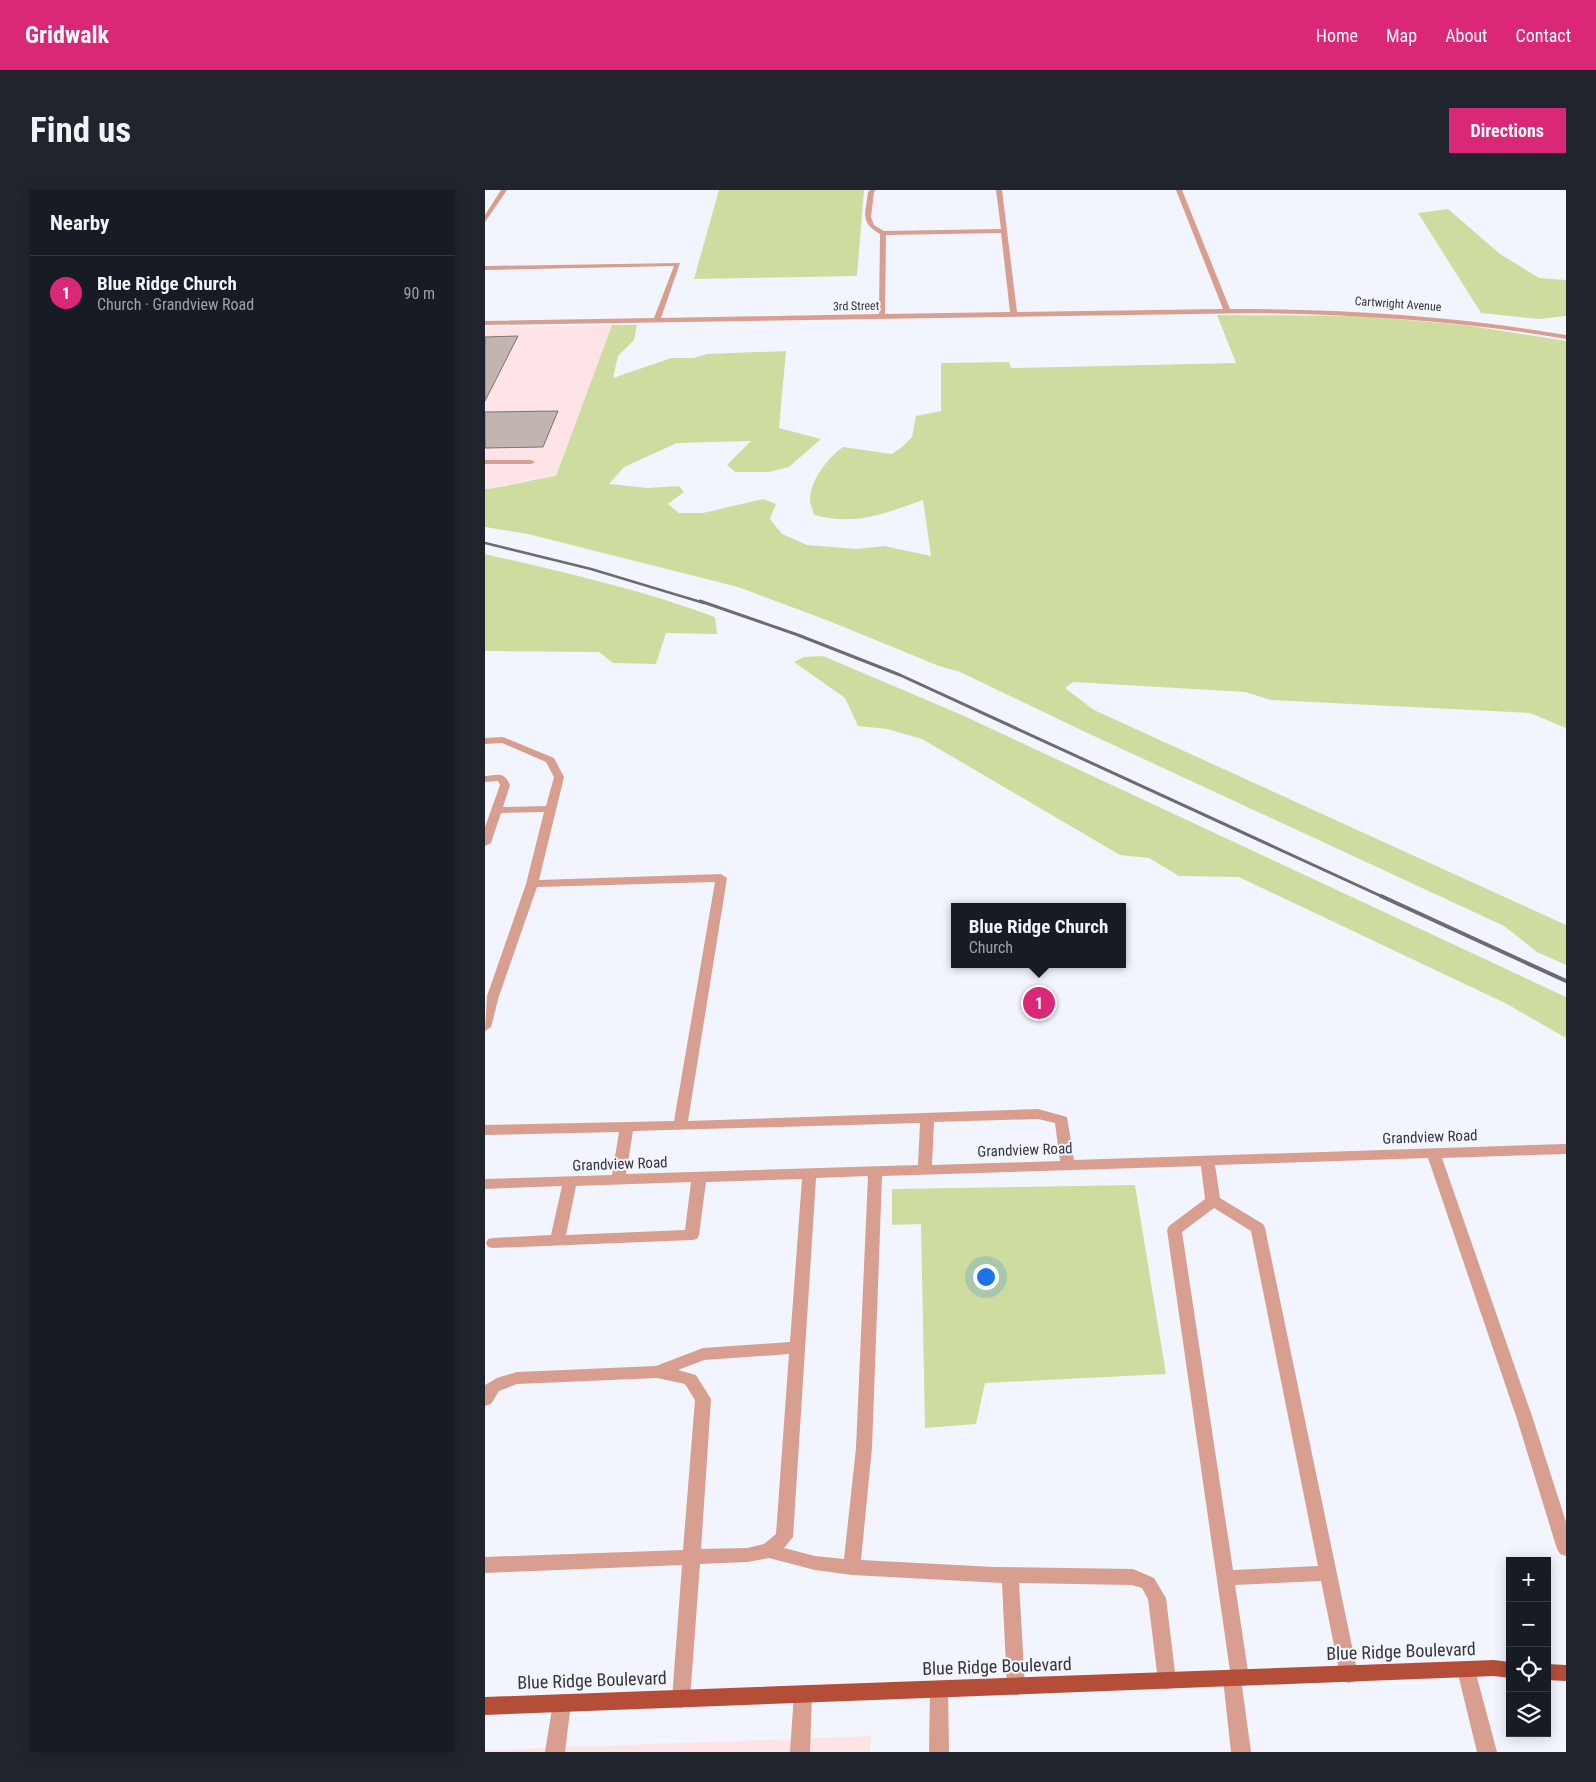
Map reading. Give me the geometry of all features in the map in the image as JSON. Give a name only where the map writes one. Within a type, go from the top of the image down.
[{"type":"main road","name":"Blue Ridge Boulevard","points":[[485,1706],[1506,1670]]},
{"type":"main road","points":[[1551,1672],[1566,1673]]},
{"type":"street","points":[[485,220],[504,190]]},
{"type":"street","points":[[873,190],[871,192],[868,217],[871,226],[883,234],[1005,231]]},
{"type":"street","points":[[999,190],[1014,314]]},
{"type":"street","points":[[1179,190],[1227,312]]},
{"type":"street","points":[[882,316],[883,234]]},
{"type":"street","points":[[485,268],[678,264],[657,320]]},
{"type":"street","name":"Cartwright Avenue","points":[[1227,312],[1323,311],[1389,314],[1480,323],[1566,337]]},
{"type":"street","name":"3rd Street","points":[[485,323],[1227,312]]},
{"type":"street","points":[[485,462],[531,462]]},
{"type":"street","points":[[485,741],[503,740],[550,760],[559,777],[532,884],[489,996],[485,1027]]},
{"type":"street","points":[[485,779],[502,778],[505,785],[485,843]]},
{"type":"street","points":[[497,810],[551,809]]},
{"type":"street","points":[[532,884],[721,878],[680,1126]]},
{"type":"street","points":[[485,1130],[680,1126],[1038,1114],[1062,1120],[1068,1165]]},
{"type":"street","points":[[925,1169],[927,1118]]},
{"type":"street","points":[[618,1180],[627,1127]]},
{"type":"street","name":"Grandview Road","points":[[485,1184],[1566,1149]]},
{"type":"street","points":[[1433,1153],[1525,1419],[1566,1548]]},
{"type":"street","points":[[1207,1160],[1213,1202]]},
{"type":"street","points":[[852,1567],[864,1448],[875,1171]]},
{"type":"street","points":[[769,1551],[784,1537],[809,1174]]},
{"type":"street","points":[[493,1244],[692,1235],[699,1178]]},
{"type":"street","points":[[557,1241],[571,1182]]},
{"type":"street","points":[[1213,1202],[1259,1228],[1349,1675]]},
{"type":"street","points":[[1213,1202],[1175,1230],[1225,1578],[1236,1679],[1241,1752]]},
{"type":"street","points":[[657,1372],[703,1354],[797,1347]]},
{"type":"street","points":[[485,1400],[486,1395],[498,1382],[517,1378],[657,1372],[690,1379],[703,1399],[681,1698]]},
{"type":"street","points":[[485,1564],[747,1555],[769,1551],[815,1563],[852,1567],[1009,1575],[1133,1577],[1148,1583],[1157,1598],[1167,1681]]},
{"type":"street","points":[[1225,1578],[1328,1573]]},
{"type":"street","points":[[1009,1575],[1016,1686]]},
{"type":"street","points":[[1466,1670],[1487,1752]]},
{"type":"street","points":[[939,1689],[939,1752]]},
{"type":"street","points":[[800,1752],[803,1694]]},
{"type":"street","points":[[555,1752],[562,1703]]},
{"type":"shaded area","points":[[612,325],[556,476],[526,480],[506,487],[485,489],[485,327]]},
{"type":"shaded area","points":[[871,1736],[870,1752],[485,1752],[485,1750]]},
{"type":"green space","points":[[719,190],[864,190],[857,276],[694,279]]},
{"type":"green space","points":[[1448,209],[1500,254],[1539,278],[1566,280],[1566,316],[1539,319],[1481,313],[1418,213]]},
{"type":"green space","points":[[1217,315],[1361,316],[1465,325],[1566,341],[1566,728],[1530,713],[1271,700],[1245,692],[1073,682],[1065,688],[1094,710],[1566,925],[1566,965],[1537,952],[1504,926],[960,672],[939,666],[829,621],[738,587],[528,534],[485,527],[485,489],[556,476],[612,325],[637,325],[634,340],[618,356],[613,378],[671,358],[694,358],[707,354],[786,351],[779,428],[821,439],[789,467],[769,472],[735,472],[727,465],[751,441],[677,443],[624,467],[609,484],[648,488],[679,486],[684,492],[668,504],[679,513],[703,513],[763,499],[776,504],[770,519],[782,534],[807,545],[856,549],[884,546],[931,556],[923,500],[882,514],[856,519],[843,519],[814,515],[810,500],[816,477],[843,447],[892,454],[912,437],[916,416],[941,411],[941,363],[1009,362],[1011,368],[1236,363]]},
{"type":"green space","points":[[485,554],[601,582],[715,617],[717,634],[666,633],[656,664],[613,663],[599,652],[485,651]]},
{"type":"green space","points":[[823,656],[962,715],[1566,997],[1566,1038],[1507,1004],[1239,877],[1179,876],[1149,858],[1120,855],[922,739],[887,729],[858,726],[845,698],[794,662],[804,657]]},
{"type":"green space","points":[[1135,1185],[1166,1374],[985,1383],[976,1424],[925,1428],[921,1224],[892,1225],[892,1189]]},
{"type":"building","points":[[518,336],[485,401],[485,337]]},
{"type":"building","points":[[558,411],[543,447],[485,448],[485,412]]},
{"type":"railway","points":[[485,543],[591,569],[704,603]]},
{"type":"railway","points":[[700,601],[798,635],[900,675],[1383,897]]},
{"type":"railway","points":[[1381,896],[1566,981]]},
{"type":"place","name":"Blue Ridge Church","points":[[1039,1003]]}]
